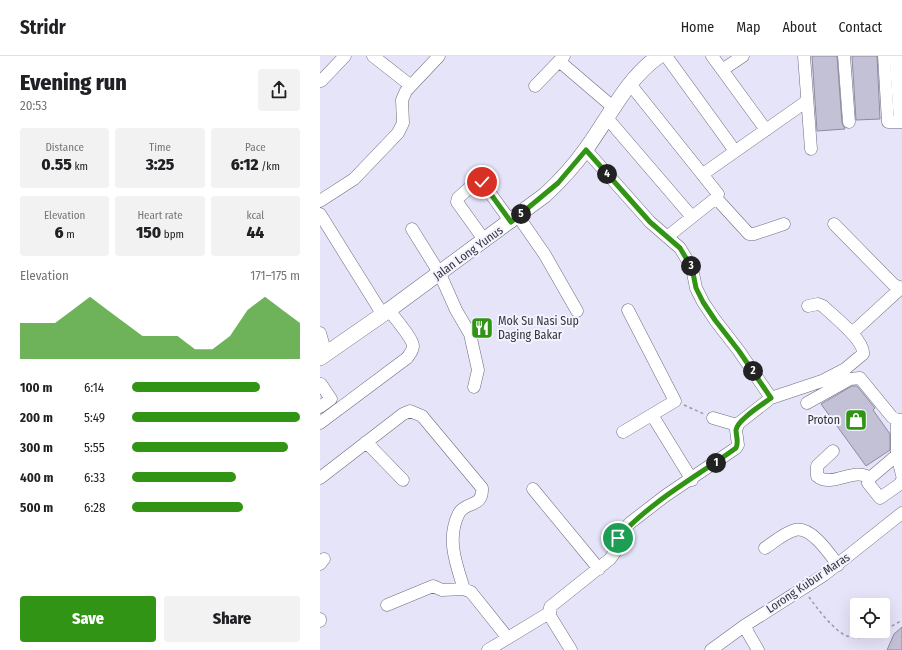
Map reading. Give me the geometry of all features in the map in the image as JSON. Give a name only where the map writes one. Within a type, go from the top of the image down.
[{"type":"highway","points":[[898,56],[902,114]]},
{"type":"main road","name":"Jalan Long Yunus","points":[[323,356],[485,241],[558,183],[586,150],[630,84],[638,74],[659,56]]},
{"type":"street","points":[[321,81],[345,56]]},
{"type":"street","points":[[373,56],[410,85]]},
{"type":"street","points":[[320,201],[354,179],[398,133],[403,123],[402,100],[410,85],[423,75],[439,56]]},
{"type":"street","points":[[666,56],[735,151]]},
{"type":"street","points":[[712,56],[766,130]]},
{"type":"street","points":[[722,70],[743,56]]},
{"type":"street","points":[[804,56],[811,149]]},
{"type":"street","points":[[844,56],[849,122]]},
{"type":"street","points":[[884,56],[888,122],[902,122]]},
{"type":"street","points":[[535,86],[561,58],[611,113],[692,217]]},
{"type":"street","points":[[630,84],[717,192],[716,198],[666,237]]},
{"type":"street","points":[[703,174],[807,101]]},
{"type":"street","points":[[586,150],[650,222],[682,250],[692,268],[696,288],[703,302],[771,398]]},
{"type":"street","points":[[485,241],[457,202],[458,198],[476,182],[482,182],[545,255],[577,311]]},
{"type":"street","points":[[716,198],[749,234],[754,234],[784,224]]},
{"type":"street","points":[[320,214],[386,312],[410,339],[413,346],[407,358],[320,423]]},
{"type":"street","points":[[834,224],[894,285],[901,288],[852,332]]},
{"type":"street","points":[[412,229],[440,274],[456,310],[470,334],[478,370],[474,387]]},
{"type":"street","points":[[737,426],[771,398],[822,381],[845,369],[862,356],[864,351],[852,332],[820,304],[808,306]]},
{"type":"street","points":[[623,432],[675,401],[628,310]]},
{"type":"street","points":[[320,333],[323,356]]},
{"type":"street","points":[[807,403],[850,378],[860,378],[899,420],[897,455],[902,475]]},
{"type":"street","points":[[320,384],[331,399],[320,407]]},
{"type":"street","points":[[320,478],[403,414],[410,411],[416,412],[422,416],[482,488],[482,495],[479,500],[460,512],[455,524],[452,548],[464,589]]},
{"type":"street","points":[[652,415],[692,480]]},
{"type":"street","points":[[713,418],[737,426]]},
{"type":"street","points":[[488,650],[507,637],[549,613],[552,604],[599,569],[612,556],[618,538],[630,524],[665,496],[692,480],[736,448],[738,445],[737,426]]},
{"type":"street","points":[[366,442],[403,480]]},
{"type":"street","points":[[833,451],[817,466],[816,476],[821,479],[830,480],[861,474],[870,478]]},
{"type":"street","points":[[897,455],[870,478],[868,485],[880,498],[884,497],[900,484],[902,480]]},
{"type":"street","points":[[533,489],[599,569]]},
{"type":"street","name":"Lorong Kubur Maras","points":[[711,650],[744,626],[838,565],[902,513]]},
{"type":"street","points":[[765,548],[790,532],[804,530],[824,546],[838,565]]},
{"type":"street","points":[[387,605],[433,586],[442,590],[464,589],[477,597],[507,637],[504,650]]},
{"type":"street","points":[[549,613],[571,650]]},
{"type":"street","points":[[744,626],[758,650]]},
{"type":"path","points":[[675,401],[713,418]]},
{"type":"path","points":[[803,588],[814,604],[840,632],[847,636],[857,637],[881,633],[902,620]]},
{"type":"building","points":[[812,56],[837,56],[842,123],[845,129],[817,131]]},
{"type":"building","points":[[852,56],[877,56],[880,119],[856,120]]},
{"type":"building","name":"Proton","points":[[852,386],[857,386],[875,408],[873,410],[890,434],[890,450],[866,466],[821,404]]},
{"type":"building","points":[[902,627],[902,650],[887,650],[894,634]]},
{"type":"place","name":"Mok Su Nasi Sup Daging Bakar","points":[[482,328]]},
{"type":"place","name":"Proton","points":[[856,420]]},
{"type":"route","points":[[482,182],[511,222],[558,183],[586,150],[650,222],[680,248],[692,268],[696,288],[703,302],[771,398],[739,423],[736,430],[738,445],[736,448],[692,480],[665,496],[630,524],[618,538]]}]
